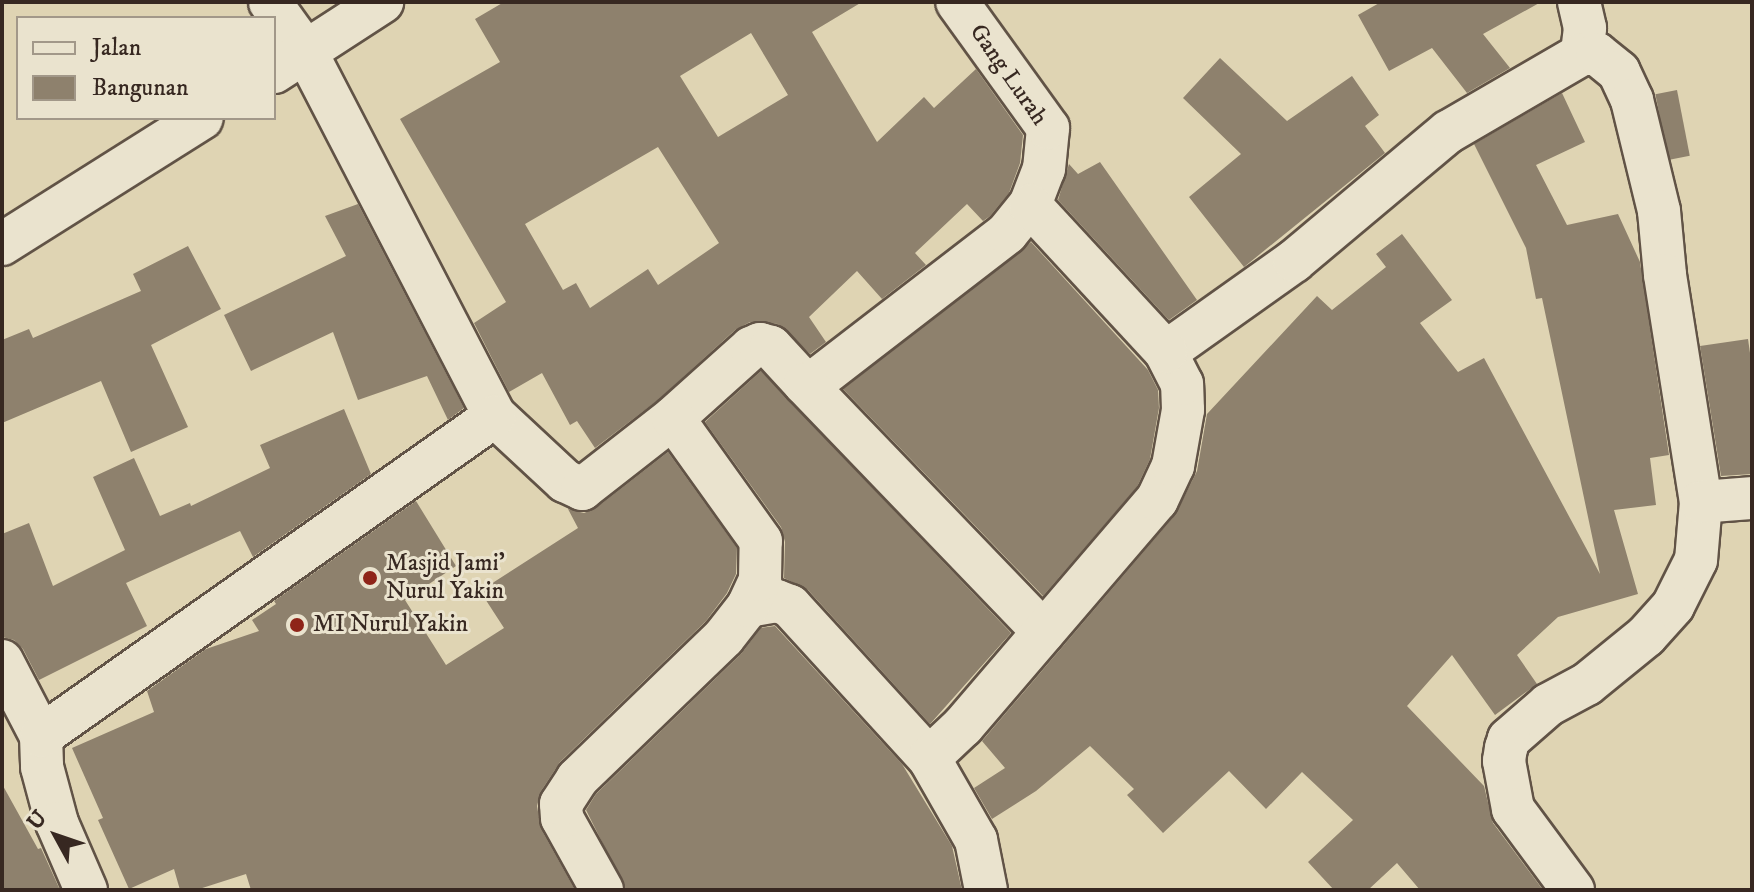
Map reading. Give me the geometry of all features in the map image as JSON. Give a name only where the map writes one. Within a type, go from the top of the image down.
[{"type":"street","points":[[290,62],[382,2]]},
{"type":"street","name":"Gang Lurah","points":[[957,2],[1048,128],[1044,169],[1032,201]]},
{"type":"street","points":[[1579,2],[1585,28],[1582,54]]},
{"type":"street","points":[[276,20],[290,62],[495,416],[565,481],[582,489],[673,418],[751,348],[760,344],[771,347],[1044,632]]},
{"type":"street","points":[[1166,352],[1294,261],[1448,132],[1582,54],[1597,54],[1627,84],[1659,211],[1665,275],[1701,502],[1696,560],[1673,606],[1634,646],[1587,684],[1548,705],[1509,739],[1506,748],[1504,761],[1513,809],[1573,890]]},
{"type":"street","points":[[2,244],[199,120]]},
{"type":"street","points":[[805,384],[815,381],[993,243],[1032,201],[1166,352],[1182,384],[1183,410],[1173,466],[1157,500],[1044,632],[929,758]]},
{"type":"street","points":[[41,736],[495,416]]},
{"type":"street","points":[[602,890],[562,818],[561,804],[577,779],[724,637],[748,606],[760,580],[761,541],[673,418]]},
{"type":"street","points":[[1701,502],[1752,498]]},
{"type":"street","points":[[748,606],[777,601],[790,606],[929,758],[976,840],[986,890]]},
{"type":"street","points":[[2,661],[41,736],[42,767],[57,823],[86,890]]},
{"type":"building","points":[[504,2],[862,2],[812,32],[877,142],[924,97],[934,108],[976,69],[1023,135],[1020,163],[1009,193],[990,216],[983,221],[967,204],[915,253],[926,265],[882,299],[857,271],[809,317],[826,342],[810,354],[778,324],[750,322],[735,330],[658,400],[595,448],[577,421],[570,425],[542,373],[509,392],[474,323],[506,302],[400,119],[500,62],[475,19]],"holes":[[[751,33],[788,95],[718,137],[680,76]],[[658,147],[719,243],[658,285],[648,269],[590,308],[576,283],[563,290],[525,224]]]},
{"type":"building","points":[[1381,2],[1541,2],[1483,34],[1510,68],[1467,93],[1432,48],[1389,71],[1358,15]]},
{"type":"building","points":[[1220,58],[1287,121],[1352,76],[1379,115],[1365,126],[1385,153],[1244,267],[1189,197],[1241,154],[1183,98]]},
{"type":"building","points":[[1677,90],[1690,156],[1668,160],[1655,94]]},
{"type":"building","points":[[1562,93],[1585,142],[1536,165],[1567,225],[1618,214],[1640,262],[1669,455],[1650,458],[1656,505],[1614,510],[1638,594],[1558,617],[1517,655],[1537,684],[1495,715],[1452,655],[1407,706],[1484,786],[1493,823],[1543,890],[1420,890],[1397,863],[1368,890],[1334,890],[1308,862],[1353,820],[1302,772],[1266,809],[1229,771],[1163,833],[1127,795],[1134,789],[1090,746],[1036,791],[992,819],[974,788],[1005,768],[982,741],[1175,515],[1197,471],[1207,414],[1317,296],[1332,310],[1386,267],[1376,254],[1402,234],[1452,300],[1420,323],[1458,372],[1484,358],[1600,574],[1542,298],[1536,299],[1526,248],[1474,144]]},
{"type":"building","points":[[1100,162],[1197,300],[1169,320],[1058,200],[1069,164],[1078,174]]},
{"type":"building","points":[[358,204],[464,408],[448,420],[427,376],[358,400],[333,332],[251,371],[224,315],[346,256],[325,216]]},
{"type":"building","points":[[1031,242],[1148,370],[1158,390],[1159,408],[1150,459],[1137,487],[1043,596],[843,389]]},
{"type":"building","points":[[188,246],[221,309],[151,345],[188,427],[131,452],[101,381],[2,423],[2,340],[29,329],[33,338],[141,291],[133,274]]},
{"type":"building","points":[[1748,339],[1752,367],[1752,474],[1721,476],[1700,346]]},
{"type":"building","points":[[761,371],[1011,633],[930,724],[808,590],[784,578],[785,542],[781,527],[705,422]]},
{"type":"building","points":[[344,409],[371,474],[253,557],[240,531],[126,583],[147,626],[39,680],[23,649],[14,640],[2,637],[2,534],[29,523],[53,586],[125,550],[93,477],[134,458],[160,516],[190,503],[191,506],[270,468],[260,445]]},
{"type":"building","points":[[668,452],[737,548],[736,574],[727,593],[706,621],[560,762],[541,791],[537,806],[541,829],[575,890],[251,890],[246,874],[196,890],[180,890],[174,869],[129,889],[98,820],[103,818],[72,748],[154,712],[147,691],[206,649],[259,631],[252,620],[276,604],[274,601],[416,501],[456,566],[405,600],[446,665],[504,628],[480,591],[578,528],[568,509],[584,513],[596,508]]},
{"type":"building","points":[[775,626],[902,764],[952,846],[962,890],[626,890],[586,810],[596,794],[741,654],[761,628]]},
{"type":"building","points":[[2,784],[38,849],[41,848],[60,890],[2,890]]},
{"type":"place","name":"Masjid Jami' Nurul Yakin","points":[[370,578]]},
{"type":"place","name":"MI Nurul Yakin","points":[[297,625]]}]
